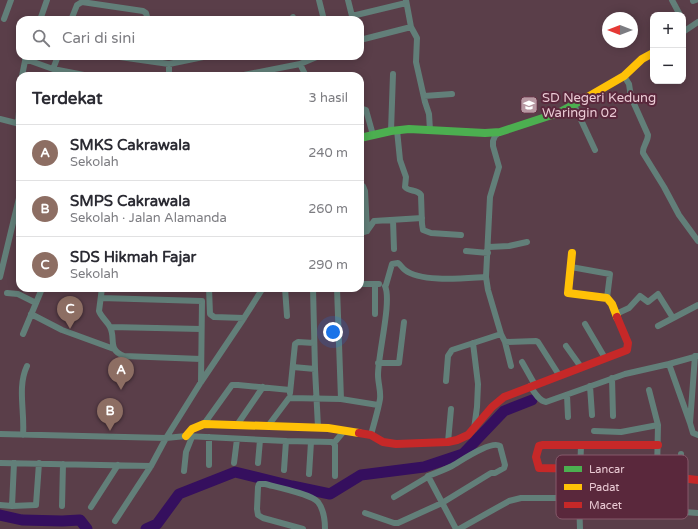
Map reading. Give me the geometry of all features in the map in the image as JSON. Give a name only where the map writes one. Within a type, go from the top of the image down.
[{"type":"street","points":[[4,19],[10,0]]},
{"type":"street","points":[[41,16],[47,0]]},
{"type":"street","points":[[319,0],[323,16]]},
{"type":"street","points":[[348,0],[352,16]]},
{"type":"street","points":[[672,0],[678,12]]},
{"type":"street","points":[[358,16],[406,1],[411,27],[417,38],[416,62],[430,114],[430,130]]},
{"type":"street","points":[[73,16],[77,5],[82,2],[143,11],[147,16]]},
{"type":"street","points":[[686,29],[698,22]]},
{"type":"street","points":[[364,39],[411,27]]},
{"type":"street","points":[[511,366],[505,342],[501,334],[488,290],[486,277],[490,197],[499,167],[493,146],[495,136],[510,128],[558,113],[574,106],[624,76],[642,59],[650,55]]},
{"type":"street","points":[[23,72],[26,60]]},
{"type":"street","points":[[31,60],[53,69],[68,72]]},
{"type":"street","points":[[53,69],[56,60]]},
{"type":"street","points":[[141,60],[169,64],[188,60]]},
{"type":"street","points":[[255,72],[303,60],[305,72]]},
{"type":"street","points":[[169,64],[169,72]]},
{"type":"street","points":[[393,74],[394,130],[400,160],[406,177],[404,187],[419,192],[421,195],[422,228],[425,231],[461,235]]},
{"type":"street","points":[[624,76],[629,84],[631,97],[648,136],[648,140],[642,150],[643,153],[664,187],[679,216],[698,241]]},
{"type":"street","points":[[424,96],[452,94]]},
{"type":"street","points":[[574,106],[595,150]]},
{"type":"street","points":[[364,109],[366,110],[373,135]]},
{"type":"street","points":[[0,119],[16,123]]},
{"type":"street","points":[[364,137],[394,130],[485,133],[500,132]]},
{"type":"street","points":[[364,186],[364,212]]},
{"type":"street","points":[[0,277],[16,211]]},
{"type":"street","points":[[364,231],[373,221],[422,218]]},
{"type":"street","points":[[394,220],[394,249]]},
{"type":"street","points":[[466,252],[488,250],[527,242]]},
{"type":"street","points":[[204,424],[318,427],[371,436],[383,442],[396,444],[448,442],[463,438],[474,429],[500,399],[605,358],[626,352],[628,349],[628,343],[610,301],[607,298],[568,292],[572,253]]},
{"type":"street","points":[[371,436],[380,392],[378,363],[387,305],[385,286],[391,266],[396,262],[400,264],[404,270],[410,273],[426,277],[486,277]]},
{"type":"street","points":[[570,267],[610,274],[607,298]]},
{"type":"street","points":[[364,284],[385,286]]},
{"type":"street","points":[[374,314],[375,285]]},
{"type":"street","points":[[23,334],[41,292]]},
{"type":"street","points":[[102,292],[99,311],[111,327],[114,349]]},
{"type":"street","points":[[209,292],[210,314],[214,317],[244,318]]},
{"type":"street","points":[[115,521],[151,466],[201,382],[260,292]]},
{"type":"street","points":[[285,292],[287,316]]},
{"type":"street","points":[[313,292],[318,427]]},
{"type":"street","points":[[337,292],[340,400]]},
{"type":"street","points":[[7,293],[18,294],[36,302]]},
{"type":"street","points":[[616,314],[629,308],[640,296],[648,302],[658,294],[673,318]]},
{"type":"street","points":[[101,298],[202,301],[201,382]]},
{"type":"street","points":[[658,326],[698,305]]},
{"type":"street","points":[[31,314],[68,332],[114,349],[124,356],[201,359]]},
{"type":"street","points":[[378,363],[399,363],[404,322]]},
{"type":"street","points":[[585,324],[605,358]]},
{"type":"street","points":[[111,327],[202,329]]},
{"type":"street","points":[[446,381],[448,356],[453,349],[501,334]]},
{"type":"street","points":[[268,426],[289,398],[296,343],[314,342]]},
{"type":"street","points":[[505,342],[538,342],[559,376]]},
{"type":"street","points":[[473,343],[478,384],[474,429]]},
{"type":"street","points":[[566,346],[581,367]]},
{"type":"street","points":[[522,362],[539,398],[542,402],[546,402],[612,378],[697,356],[690,423]]},
{"type":"street","points":[[669,364],[693,433],[698,435]]},
{"type":"street","points":[[23,435],[23,383],[24,371],[27,366]]},
{"type":"street","points":[[293,367],[315,369]]},
{"type":"street","points":[[612,378],[613,416]]},
{"type":"street","points":[[184,471],[186,436],[192,430],[204,424],[232,385],[290,390]]},
{"type":"street","points":[[590,386],[592,415]]},
{"type":"street","points":[[237,425],[263,387]]},
{"type":"street","points":[[650,390],[658,425],[659,455]]},
{"type":"street","points":[[567,395],[568,417]]},
{"type":"street","points":[[289,398],[340,400],[378,406]]},
{"type":"street","points":[[448,442],[451,410]]},
{"type":"street","points":[[594,431],[621,432],[658,425]]},
{"type":"street","points":[[334,476],[334,443],[344,431]]},
{"type":"street","points":[[0,434],[168,438],[186,436],[334,443]]},
{"type":"street","points":[[209,437],[209,465]]},
{"type":"street","points":[[234,463],[237,439]]},
{"type":"street","points":[[258,463],[260,440]]},
{"type":"street","points":[[284,470],[286,441]]},
{"type":"street","points":[[309,474],[311,442]]},
{"type":"street","points":[[365,513],[398,523],[442,503],[491,473],[495,473],[504,468],[505,465],[500,446],[495,444],[478,451],[428,476],[394,497]]},
{"type":"street","points":[[556,468],[539,468],[537,463],[537,450],[541,445],[658,445]]},
{"type":"street","points":[[581,446],[581,455]]},
{"type":"street","points":[[0,463],[151,466]]},
{"type":"street","points":[[12,506],[14,463]]},
{"type":"street","points":[[0,505],[36,505],[39,463]]},
{"type":"street","points":[[62,506],[63,464]]},
{"type":"street","points":[[91,507],[118,465]]},
{"type":"street","points":[[428,476],[456,529]]},
{"type":"street","points":[[688,479],[698,480]]},
{"type":"street","points":[[303,529],[263,518],[258,515],[257,502],[259,484],[265,484],[314,499],[318,502],[322,512],[325,529]]},
{"type":"street","points":[[459,529],[516,498],[556,498]]},
{"type":"street","points":[[688,512],[698,513]]},
{"type":"street","points":[[580,519],[580,529]]},
{"type":"waterway","points":[[146,529],[157,524],[179,494],[235,472],[330,494],[361,475],[424,467],[463,454],[504,411],[532,400]]},
{"type":"waterway","points":[[0,515],[22,520],[80,520],[87,529]]},
{"type":"traffic: fast","points":[[364,137],[391,131],[409,129],[485,133],[500,132],[558,113],[586,98]]},
{"type":"traffic: slow","points":[[586,98],[624,76],[642,59],[650,55]]},
{"type":"traffic: slow","points":[[572,253],[568,293],[607,298],[612,304],[617,317]]},
{"type":"traffic: slow","points":[[186,436],[192,429],[204,424],[328,428],[359,433]]},
{"type":"traffic: jam","points":[[359,433],[371,435],[383,442],[396,444],[448,442],[457,440],[468,435],[492,407],[504,397],[627,350],[628,343],[617,317]]},
{"type":"traffic: jam","points":[[556,468],[539,468],[536,457],[539,446],[658,445]]},
{"type":"traffic: jam","points":[[688,479],[698,480]]},
{"type":"place","name":"SD Negeri Kedung Waringin 02","points":[[529,105]]},
{"type":"place","name":"SDS Hikmah Fajar","points":[[70,329]]},
{"type":"place","name":"SMKS Cakrawala","points":[[121,390]]},
{"type":"place","name":"SMPS Cakrawala","points":[[110,431]]}]
